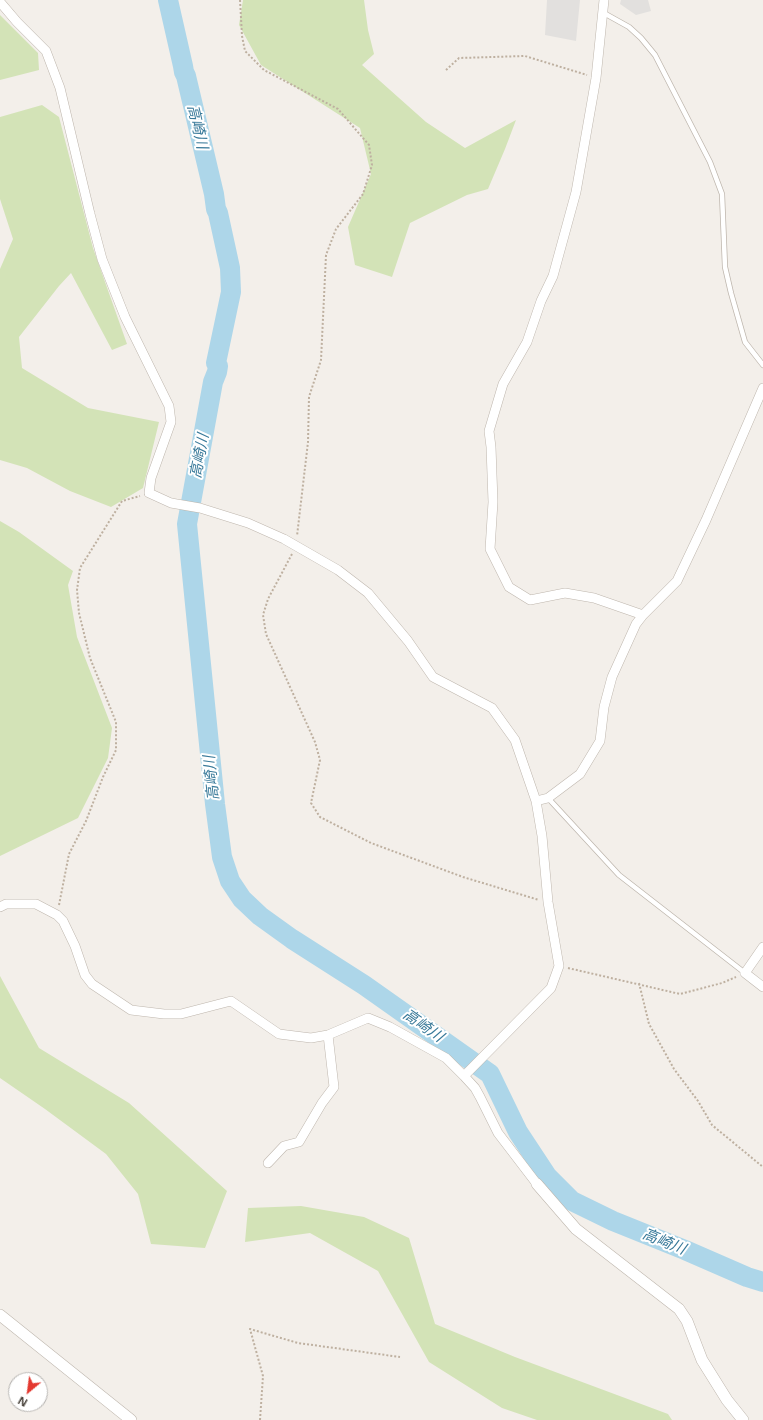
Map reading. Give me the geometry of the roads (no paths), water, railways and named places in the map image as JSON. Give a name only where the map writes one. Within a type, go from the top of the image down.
[{"type":"street","points":[[604,0],[596,78],[576,192],[553,276],[541,301],[527,342],[503,384],[488,431],[491,447],[493,502],[490,549],[509,587],[530,600],[565,593],[594,598],[643,615]]},
{"type":"street","points":[[0,2],[17,22],[46,51],[60,88],[102,259],[125,317],[169,406],[170,422],[151,478],[149,493],[171,503],[200,508],[248,523],[284,539],[338,570],[368,593],[408,641],[433,677],[492,708],[515,740],[536,801],[542,836],[548,902],[559,966],[551,988],[464,1076]]},
{"type":"street","points":[[536,801],[548,798],[580,774],[600,741],[604,707],[612,677],[636,624],[677,581],[706,520],[763,388]]},
{"type":"street","points":[[0,907],[6,904],[36,904],[58,915],[63,921],[76,946],[85,975],[92,984],[131,1010],[164,1014],[182,1014],[231,1001],[279,1034],[311,1038],[328,1035],[368,1018],[390,1027],[446,1058],[475,1088],[498,1133],[537,1184],[576,1229],[679,1309],[687,1322],[702,1360],[727,1400],[743,1420]]},
{"type":"street","points":[[763,947],[745,973],[763,987]]},
{"type":"street","points":[[268,1163],[284,1146],[299,1142],[322,1103],[334,1087],[328,1035]]},
{"type":"street","points":[[0,1315],[131,1420]]},
{"type":"lane","points":[[602,12],[629,27],[641,38],[655,55],[710,162],[722,194],[725,267],[745,342],[763,365]]},
{"type":"lane","points":[[548,798],[619,875],[745,973]]},
{"type":"waterway","name":"高崎川","points":[[168,0],[230,268],[231,292],[216,363],[218,366],[217,372],[213,382],[187,524],[215,804],[222,857],[230,881],[242,899],[260,916],[292,939],[364,985],[490,1074],[518,1132],[547,1176],[572,1201],[613,1221],[747,1277],[763,1282]]}]
